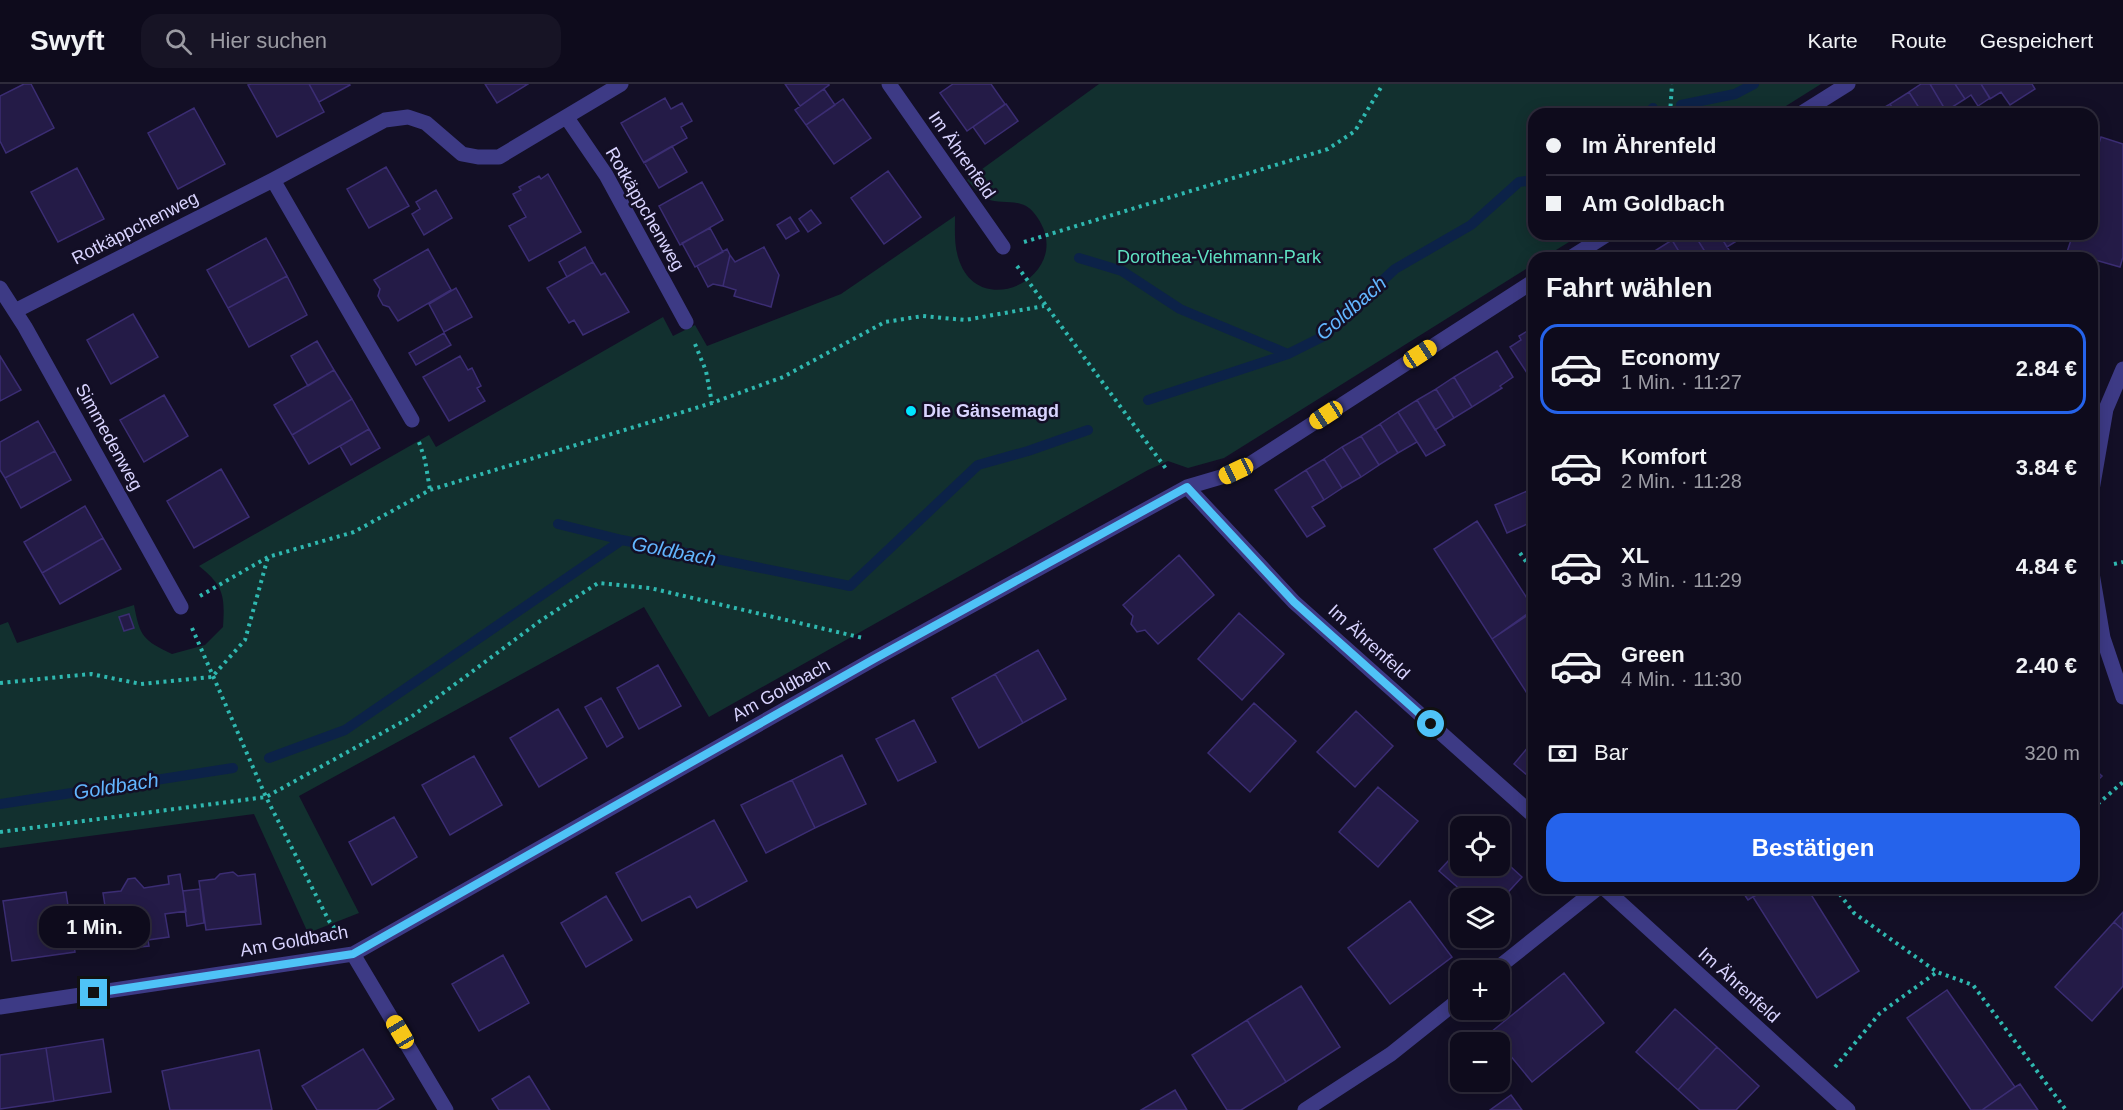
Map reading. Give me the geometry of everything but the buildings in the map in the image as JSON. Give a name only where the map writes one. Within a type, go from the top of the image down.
[{"type":"street","name":"Rotkäppchenweg","points":[[15,311],[273,180],[385,120],[408,117],[426,123],[462,154],[499,157],[621,84]]},
{"type":"street","name":"Im Ährenfeld","points":[[890,84],[1002,247]]},
{"type":"street","points":[[1810,108],[1848,84]]},
{"type":"street","name":"Rotkäppchenweg","points":[[567,118],[606,175],[686,322]]},
{"type":"street","points":[[273,180],[412,420]]},
{"type":"street","points":[[1579,252],[1598,240]]},
{"type":"street","name":"Am Goldbach","points":[[0,1007],[353,954],[874,659],[1187,487],[1221,477],[1250,464],[1528,285]]},
{"type":"street","name":"Simmedenweg","points":[[0,288],[181,607]]},
{"type":"street","points":[[2098,455],[2106,409],[2123,369]]},
{"type":"street","name":"Im Ährenfeld","points":[[1187,487],[1294,602],[1528,811]]},
{"type":"street","points":[[2098,609],[2103,639],[2123,697]]},
{"type":"street","points":[[1508,960],[1590,894]]},
{"type":"street","name":"Im Ährenfeld","points":[[1611,894],[1848,1110]]},
{"type":"street","points":[[353,954],[446,1110]]},
{"type":"street","points":[[1305,1110],[1391,1054],[1450,1007]]},
{"type":"path","points":[[1047,236],[1328,149],[1355,131],[1383,84]]},
{"type":"path","points":[[1670,108],[1672,84]]},
{"type":"path","points":[[1002,247],[1165,468],[1187,487]]},
{"type":"path","points":[[353,954],[329,921],[266,796],[212,677],[204,651],[181,607],[268,557],[354,532],[430,490],[712,403],[783,377],[885,322],[923,315],[965,320],[1044,306]]},
{"type":"path","points":[[686,322],[706,371],[712,403]]},
{"type":"path","points":[[412,420],[425,460],[430,490]]},
{"type":"path","points":[[1520,554],[1528,565]]},
{"type":"path","points":[[0,683],[91,674],[141,684],[212,677],[245,640],[268,557]]},
{"type":"path","points":[[0,832],[266,796],[411,717],[540,621],[598,583],[650,588],[862,637]]},
{"type":"path","points":[[2098,804],[2123,782]]},
{"type":"path","points":[[1840,894],[1854,913],[1937,972],[1973,985],[2066,1110]]},
{"type":"path","points":[[1821,1085],[1880,1013],[1937,972]]},
{"type":"green space","name":"Dorothea-Viehmann-Park","points":[[1099,84],[1821,84],[1783,108],[1528,108],[1528,240],[1572,240],[1553,252],[1528,252],[1528,268],[1224,458],[1188,468],[1168,461],[1148,470],[709,717],[644,607],[299,796],[359,913],[308,933],[254,814],[0,848],[0,625],[8,622],[17,643],[134,605],[141,631],[155,645],[172,654],[205,645],[223,627],[224,607],[218,586],[199,566],[429,435],[436,447],[663,317],[673,336],[695,325],[707,346],[841,294],[955,216],[958,257],[969,278],[985,288],[1003,289],[1021,283],[1036,271],[1045,255],[1045,235],[1034,213],[1018,203],[987,199],[967,180]]},
{"type":"waterway","name":"Goldbach","points":[[1681,105],[1735,94],[1754,84]]},
{"type":"waterway","name":"Goldbach","points":[[1148,400],[1288,354],[1322,337],[1395,269],[1471,225],[1519,182],[1528,181]]},
{"type":"waterway","points":[[1079,258],[1122,271],[1180,309],[1288,354]]},
{"type":"waterway","name":"Goldbach","points":[[269,758],[345,730],[622,540],[850,586],[978,465],[1028,451],[1088,430]]},
{"type":"waterway","points":[[558,524],[622,540]]},
{"type":"waterway","name":"Goldbach","points":[[0,804],[233,768]]},
{"type":"place","name":"Die Gänsemagd","points":[[911,411]]},
{"type":"route","points":[[94,993],[353,954],[874,659],[1187,487],[1294,602],[1431,724]]}]
